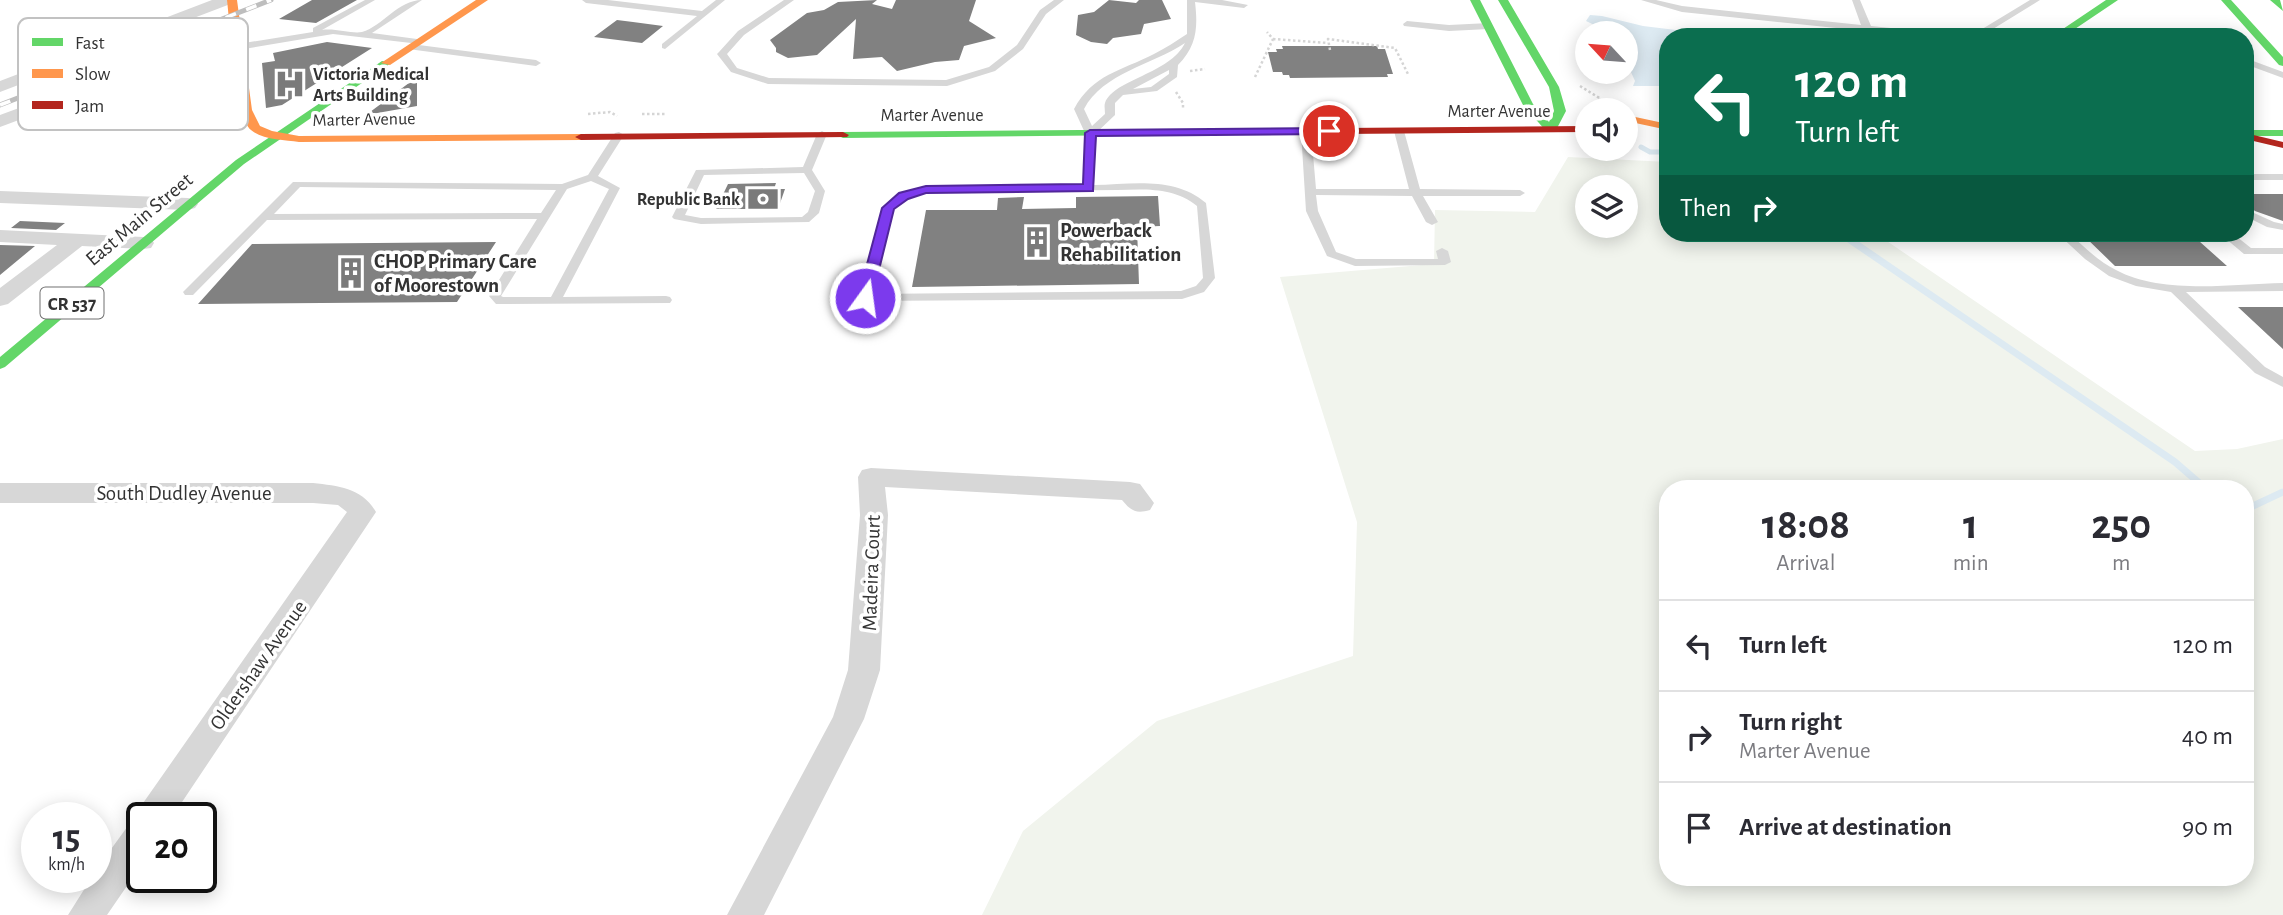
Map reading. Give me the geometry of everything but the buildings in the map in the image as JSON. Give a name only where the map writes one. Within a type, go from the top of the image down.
[{"type":"main road","points":[[229,0],[233,18]]},
{"type":"main road","name":"CR 537","points":[[276,135],[483,0]]},
{"type":"main road","points":[[1475,0],[1528,105],[1550,130],[1560,111],[1554,87],[1503,0]]},
{"type":"main road","points":[[2070,28],[2113,0]]},
{"type":"main road","points":[[2225,0],[2250,28]]},
{"type":"main road","points":[[2276,0],[2283,8]]},
{"type":"main road","points":[[2254,33],[2283,63]]},
{"type":"main road","points":[[1554,87],[1573,102]]},
{"type":"main road","points":[[248,114],[255,128],[276,135]]},
{"type":"main road","points":[[1638,121],[1659,126]]},
{"type":"main road","points":[[1638,129],[1659,128]]},
{"type":"main road","name":"Marter Avenue","points":[[276,135],[313,139],[1575,130]]},
{"type":"main road","points":[[2254,133],[2283,133]]},
{"type":"main road","name":"East Main Street","points":[[0,364],[188,204],[276,135]]},
{"type":"main road","points":[[2254,135],[2283,145]]},
{"type":"street","points":[[181,18],[229,0]]},
{"type":"street","points":[[0,86],[18,79]]},
{"type":"street","points":[[0,121],[18,115]]},
{"type":"street","points":[[0,197],[188,204]]},
{"type":"street","points":[[0,236],[143,243]]},
{"type":"street","points":[[0,299],[77,240]]},
{"type":"street","name":"Madeira Court","points":[[746,915],[848,719],[864,670],[868,652],[867,603],[874,515],[871,477],[1130,491],[1140,503]]},
{"type":"street","name":"South Dudley Avenue","points":[[0,492],[313,494],[347,498],[359,506],[362,512]]},
{"type":"street","name":"Oldershaw Avenue","points":[[163,802],[362,512]]},
{"type":"street","points":[[86,915],[126,857]]},
{"type":"lane","points":[[305,35],[371,0]]},
{"type":"lane","points":[[363,35],[418,0]]},
{"type":"lane","points":[[586,0],[704,14]]},
{"type":"lane","points":[[666,46],[721,0]]},
{"type":"lane","points":[[790,0],[741,33],[722,54],[734,70],[768,81],[947,83],[992,69],[1020,47],[1043,12],[1060,0]]},
{"type":"lane","points":[[1090,133],[1110,115],[1110,103],[1117,95],[1163,85],[1174,75],[1174,66],[1187,52],[1194,23],[1191,0]]},
{"type":"lane","points":[[1198,0],[1244,5]]},
{"type":"lane","points":[[1645,0],[1674,8],[1867,28],[1856,0]]},
{"type":"lane","points":[[1988,28],[2036,0]]},
{"type":"lane","points":[[1407,24],[1449,28],[1489,26]]},
{"type":"lane","points":[[248,39],[333,31],[536,63]]},
{"type":"lane","points":[[1088,188],[1090,133],[1079,109],[1094,87],[1157,57],[1190,36]]},
{"type":"lane","points":[[2254,52],[2265,45]]},
{"type":"lane","points":[[2254,64],[2283,75]]},
{"type":"lane","points":[[1306,131],[1312,211],[1331,254],[1355,263],[1445,262],[1442,251]]},
{"type":"lane","points":[[1399,131],[1415,192],[1432,222]]},
{"type":"lane","points":[[807,170],[822,134]]},
{"type":"lane","points":[[189,292],[297,184],[563,187],[592,177],[619,135]]},
{"type":"lane","points":[[807,170],[820,191],[813,213],[805,220],[701,221],[678,217],[700,172],[807,170]]},
{"type":"lane","points":[[555,301],[615,188],[592,177]]},
{"type":"lane","points":[[2254,177],[2283,177]]},
{"type":"lane","points":[[563,187],[495,296],[500,301],[666,300]]},
{"type":"lane","points":[[1088,188],[1162,188],[1187,193],[1196,198],[1202,205],[1209,278],[1205,284],[1182,295],[865,298],[888,208],[903,196],[926,189],[1088,188]]},
{"type":"lane","points":[[1312,192],[1520,194]]},
{"type":"lane","points":[[264,217],[545,216]]},
{"type":"lane","points":[[2254,216],[2283,228]]},
{"type":"lane","points":[[2072,242],[2092,262],[2108,272],[2138,284],[2175,289],[2283,288]]},
{"type":"lane","points":[[2236,242],[2248,252],[2283,252]]},
{"type":"lane","points":[[2175,289],[2260,370],[2283,383]]},
{"type":"path","points":[[1267,32],[1273,39],[1328,43],[1328,40],[1393,47],[1408,74]]},
{"type":"path","points":[[1255,77],[1273,39]]},
{"type":"path","points":[[1328,43],[1330,50]]},
{"type":"shaded area","points":[[1590,15],[1622,21],[1586,21]]},
{"type":"shaded area","points":[[1638,25],[1660,28],[1659,86],[1633,86],[1638,84]]},
{"type":"shaded area","points":[[1568,157],[1575,157],[1575,161],[1659,162],[1659,242],[1888,242],[2195,451],[2237,449],[2283,439],[2283,915],[982,915],[1023,831],[1157,721],[1353,656],[1357,522],[1280,277],[1434,264],[1435,210],[1535,212]]},
{"type":"waterway","points":[[1641,147],[1650,152],[1659,152]]},
{"type":"waterway","points":[[1853,242],[2175,462],[2196,480]]},
{"type":"waterway","points":[[2254,506],[2283,492]]},
{"type":"railway","points":[[225,18],[271,0]]},
{"type":"railway","points":[[0,105],[18,98]]},
{"type":"traffic: fast","points":[[1475,0],[1528,105],[1551,130]]},
{"type":"traffic: fast","points":[[1503,0],[1554,87],[1560,111],[1551,130]]},
{"type":"traffic: fast","points":[[2070,28],[2113,0]]},
{"type":"traffic: fast","points":[[2226,0],[2251,28]]},
{"type":"traffic: fast","points":[[2275,0],[2283,8]]},
{"type":"traffic: fast","points":[[2254,31],[2283,63]]},
{"type":"traffic: fast","points":[[0,364],[240,162],[386,63]]},
{"type":"traffic: fast","points":[[843,135],[1341,131]]},
{"type":"traffic: fast","points":[[2254,133],[2283,133]]},
{"type":"traffic: slow","points":[[232,0],[234,18]]},
{"type":"traffic: slow","points":[[386,63],[483,0]]},
{"type":"traffic: slow","points":[[248,114],[255,128],[269,134],[299,139],[581,137]]},
{"type":"traffic: slow","points":[[1638,121],[1659,125]]},
{"type":"traffic: jam","points":[[1341,131],[1575,129]]},
{"type":"traffic: jam","points":[[581,137],[843,135]]},
{"type":"traffic: jam","points":[[2254,138],[2283,145]]},
{"type":"place","name":"Victoria Medical Arts Building","points":[[290,84]]},
{"type":"place","name":"Republic Bank","points":[[763,199]]},
{"type":"place","name":"Powerback Rehabilitation","points":[[1037,242]]},
{"type":"place","name":"CHOP Primary Care of Moorestown","points":[[351,273]]},
{"type":"route","points":[[865,298],[888,208],[894,201],[914,192],[926,189],[1088,188],[1090,133],[1329,131]]}]
